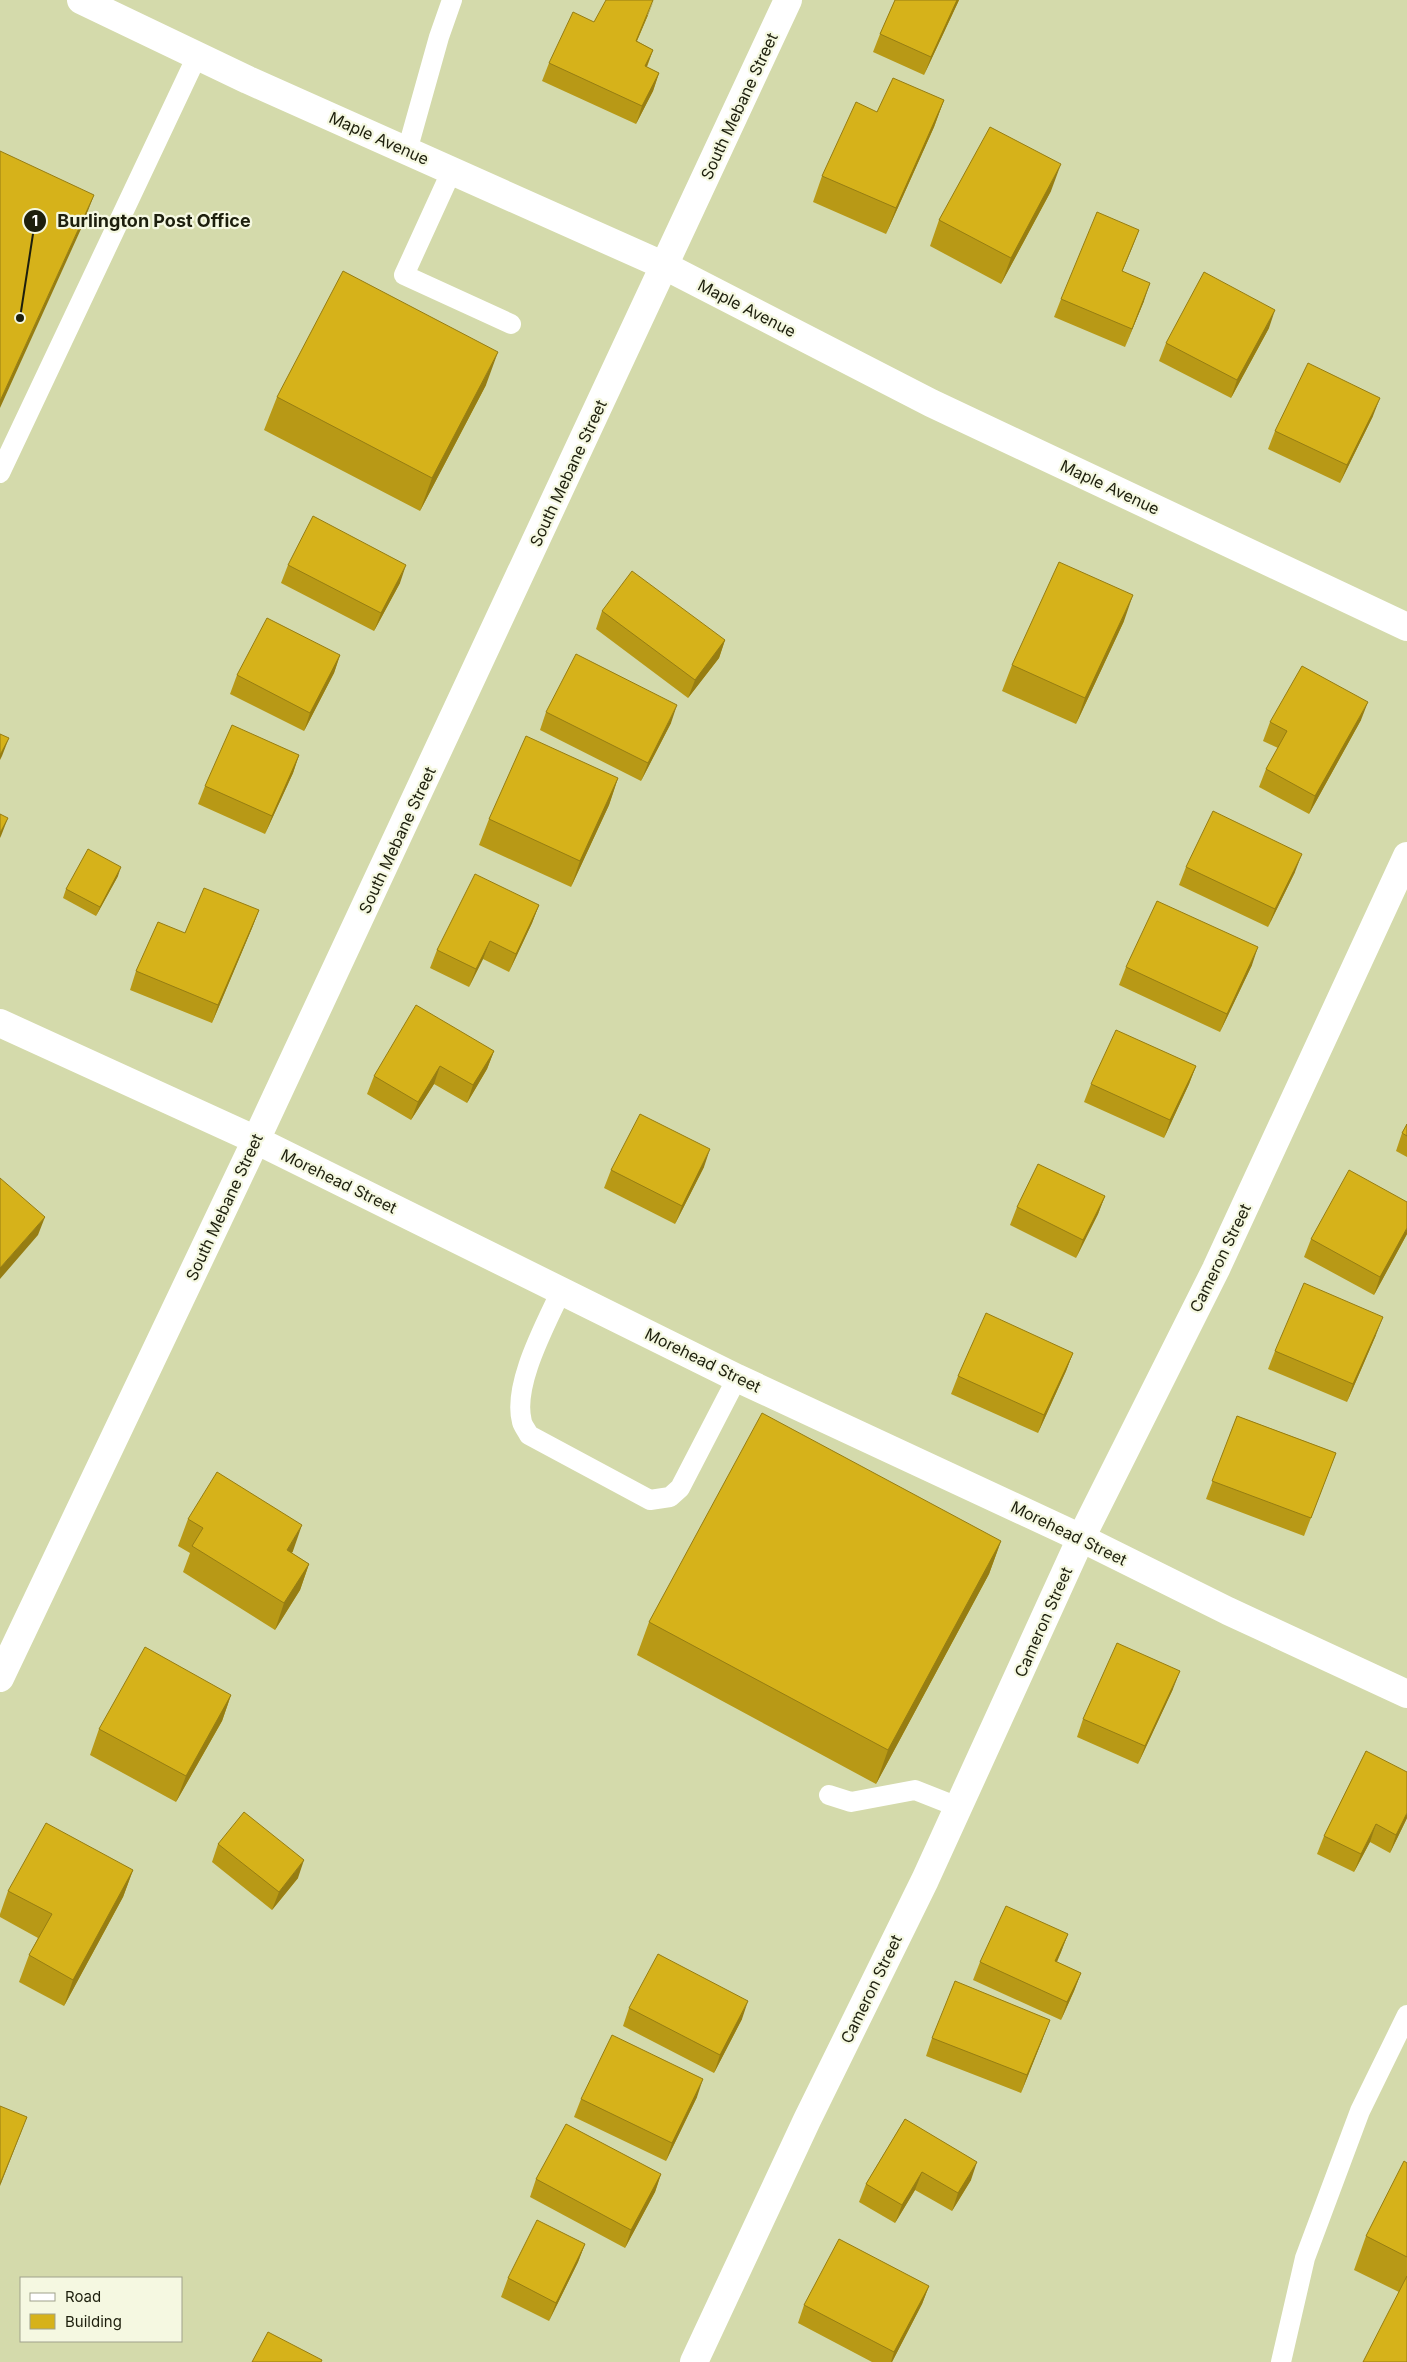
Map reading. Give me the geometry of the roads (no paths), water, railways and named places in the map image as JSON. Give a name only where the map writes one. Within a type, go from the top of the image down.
[{"type":"street","name":"Maple Avenue","points":[[81,0],[197,56],[665,266],[931,402],[1407,627]]},
{"type":"street","name":"South Mebane Street","points":[[0,1678],[256,1140],[788,0]]},
{"type":"street","name":"Cameron Street","points":[[694,2362],[807,2120],[958,1807],[1081,1538],[1216,1269],[1407,856]]},
{"type":"street","name":"Morehead Street","points":[[0,1023],[256,1140],[738,1378],[1081,1538],[1228,1611],[1407,1694]]},
{"type":"lane","points":[[407,150],[439,37],[452,0]]},
{"type":"lane","points":[[0,473],[197,56]]},
{"type":"lane","points":[[452,170],[404,275],[511,324]]},
{"type":"lane","points":[[561,1291],[529,1360],[520,1405],[522,1422],[529,1435],[650,1500],[670,1497],[680,1488],[738,1378]]},
{"type":"lane","points":[[829,1795],[852,1802],[915,1790],[958,1807]]},
{"type":"lane","points":[[1281,2362],[1304,2258],[1360,2111],[1407,2015]]},
{"type":"place","name":"Burlington Post Office","points":[[20,318]]}]
